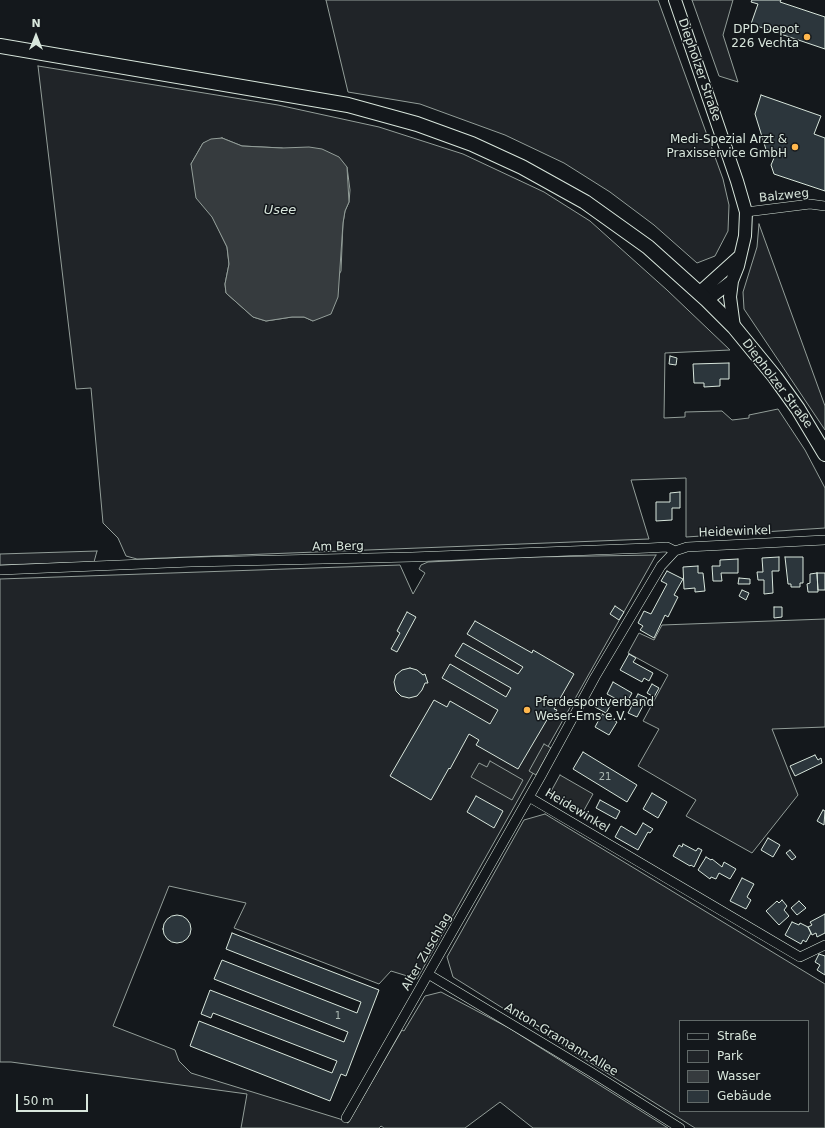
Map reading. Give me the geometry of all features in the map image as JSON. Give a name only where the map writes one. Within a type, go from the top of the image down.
[{"type":"main road","name":"Diepholzer Straße","points":[[675,0],[737,181],[746,212],[745,236],[732,281],[730,297],[734,327]]},
{"type":"main road","name":"Diepholzer Straße","points":[[0,46],[348,105],[424,127],[472,144],[522,167],[586,202],[648,247],[703,296],[734,327],[787,393],[825,454]]},
{"type":"main road","points":[[703,296],[740,256]]},
{"type":"main road","points":[[703,296],[732,281]]},
{"type":"street","name":"Balzweg","points":[[746,212],[810,204],[825,206]]},
{"type":"street","name":"Heidewinkel","points":[[825,540],[699,545],[687,546],[675,551],[660,566],[595,678],[529,797],[800,957],[825,945]]},
{"type":"street","name":"Am Berg","points":[[0,570],[191,562],[412,557],[649,548],[667,548],[675,551]]},
{"type":"street","name":"Alter Zuschlag","points":[[346,1118],[529,797]]},
{"type":"street","name":"Anton-Gramann-Allee","points":[[428,974],[591,1072],[680,1128]]},
{"type":"green space","points":[[326,0],[658,0],[723,179],[729,205],[728,231],[715,256],[697,263],[654,225],[610,192],[564,163],[505,135],[420,104],[348,92]]},
{"type":"green space","points":[[692,0],[733,0],[723,35],[738,82],[719,76]]},
{"type":"green space","points":[[38,66],[278,105],[379,127],[463,154],[544,192],[590,221],[667,290],[730,350],[665,353],[664,418],[685,417],[685,412],[722,411],[732,420],[749,418],[749,415],[778,409],[805,450],[825,488],[825,528],[686,537],[686,478],[631,480],[649,539],[137,559],[126,556],[118,538],[103,523],[91,388],[76,389]],"holes":[[[222,138],[242,146],[282,148],[347,167],[350,190],[349,202],[345,211],[343,223],[341,271],[313,321],[304,317],[292,317],[266,321],[253,317],[226,293],[225,284],[229,264],[227,247],[212,216],[191,164],[203,143]]]},
{"type":"green space","points":[[759,224],[825,406],[825,430],[744,309],[743,292],[757,247]]},
{"type":"green space","points":[[97,551],[94,562],[0,565],[0,554]]},
{"type":"green space","points":[[656,555],[417,979],[391,971],[379,984],[234,928],[246,903],[169,886],[113,1026],[175,1050],[179,1061],[191,1073],[340,1119],[348,1123],[402,1030],[404,1031],[425,996],[441,992],[509,1028],[668,1128],[533,1128],[500,1102],[465,1128],[384,1128],[381,1126],[379,1128],[241,1128],[247,1094],[11,1062],[0,1062],[0,579],[400,565],[413,594],[425,573],[419,569],[421,565],[428,562],[533,557]]},
{"type":"green space","points":[[825,619],[825,727],[772,729],[798,795],[752,853],[686,816],[696,800],[638,766],[659,729],[643,721],[668,675],[628,653],[639,633],[654,640],[662,625]]},
{"type":"green space","points":[[545,814],[825,984],[825,1128],[695,1128],[453,977],[447,957],[524,820]]},
{"type":"shaded area","points":[[544,744],[551,748],[536,775],[529,771]]},
{"type":"shaded area","points":[[490,761],[523,780],[512,800],[471,777],[479,763],[487,767]]},
{"type":"shaded area","points":[[560,775],[593,794],[582,814],[549,795]]},
{"type":"water","name":"Usee","points":[[222,138],[242,146],[282,148],[309,147],[322,149],[339,157],[347,167],[349,202],[345,211],[343,223],[338,297],[331,314],[313,321],[304,317],[292,317],[266,321],[253,317],[226,293],[225,284],[229,264],[227,247],[212,217],[196,198],[191,164],[203,143],[211,139]]},
{"type":"building","name":"DPD Depot 226 Vechta","points":[[752,0],[781,0],[780,2],[825,17],[825,49],[751,24],[758,4],[751,2]]},
{"type":"building","name":"Medi-Spezial Arzt & Praxisservice GmbH","points":[[761,95],[821,116],[814,134],[825,138],[825,191],[774,174],[771,165],[774,158],[768,156],[755,114]]},
{"type":"building","points":[[670,356],[677,358],[676,365],[669,364]]},
{"type":"building","points":[[729,363],[729,379],[720,379],[720,386],[704,387],[704,383],[694,383],[693,364]]},
{"type":"building","points":[[680,492],[680,508],[672,508],[672,520],[656,521],[656,502],[670,502],[670,493]]},
{"type":"building","points":[[779,557],[779,571],[772,571],[773,593],[764,594],[764,580],[758,580],[757,572],[763,572],[762,558]]},
{"type":"building","points":[[785,557],[803,557],[803,583],[800,583],[800,587],[791,587],[791,584],[788,584]]},
{"type":"building","points":[[738,559],[738,573],[721,573],[722,581],[713,581],[712,566],[720,566],[720,560]]},
{"type":"building","points":[[698,566],[698,573],[703,573],[705,591],[695,592],[695,588],[684,589],[683,567]]},
{"type":"building","points":[[667,571],[683,579],[674,595],[678,597],[668,617],[665,615],[654,638],[640,630],[643,626],[638,623],[644,611],[651,614],[667,584],[661,581]]},
{"type":"building","points":[[817,573],[825,573],[825,590],[818,590]]},
{"type":"building","points":[[817,573],[818,592],[808,592],[807,584],[810,583],[810,574]]},
{"type":"building","points":[[739,578],[750,579],[750,584],[738,584]]},
{"type":"building","points":[[742,590],[749,593],[746,600],[739,596]]},
{"type":"building","points":[[615,606],[624,612],[619,620],[610,614]]},
{"type":"building","points":[[774,607],[782,607],[782,617],[774,618]]},
{"type":"building","points":[[407,612],[416,617],[397,652],[391,649],[400,633],[397,631]]},
{"type":"building","name":"Pferdesportverband Weser-Ems e.V.","points":[[475,621],[532,653],[533,650],[574,674],[554,709],[557,710],[551,720],[548,718],[518,769],[476,745],[479,740],[469,734],[431,800],[390,776],[434,700],[447,707],[450,701],[490,724],[498,710],[442,678],[450,664],[506,697],[511,688],[455,656],[463,643],[518,674],[523,667],[467,634]]},
{"type":"building","points":[[629,654],[636,658],[633,662],[653,673],[649,681],[644,678],[642,682],[620,670]]},
{"type":"building","points":[[410,668],[417,670],[423,675],[425,674],[428,683],[425,683],[417,696],[409,698],[401,696],[396,691],[394,682],[396,675],[402,670]]},
{"type":"building","points":[[613,682],[632,693],[626,704],[607,694]]},
{"type":"building","points":[[652,684],[659,688],[654,697],[647,693]]},
{"type":"building","points":[[638,694],[647,698],[637,717],[628,713]]},
{"type":"building","points":[[599,700],[610,706],[606,713],[595,707]]},
{"type":"building","points":[[602,714],[617,722],[609,735],[595,727]]},
{"type":"building","points":[[583,752],[637,785],[627,802],[573,769]]},
{"type":"building","points":[[815,755],[818,760],[821,758],[822,763],[795,776],[790,766]]},
{"type":"building","points":[[652,793],[667,802],[658,818],[643,809]]},
{"type":"building","points":[[476,796],[503,811],[494,828],[467,812]]},
{"type":"building","points":[[600,800],[620,811],[616,819],[596,808]]},
{"type":"building","points":[[823,810],[825,811],[824,825],[817,821]]},
{"type":"building","points":[[643,823],[653,829],[650,833],[648,832],[638,850],[615,837],[621,826],[636,835]]},
{"type":"building","points":[[768,838],[780,845],[773,857],[761,850]]},
{"type":"building","points":[[683,844],[696,851],[698,848],[702,850],[694,867],[673,856],[679,845],[682,847]]},
{"type":"building","points":[[790,850],[796,857],[792,860],[786,853]]},
{"type":"building","points":[[706,857],[711,860],[712,859],[722,867],[724,862],[736,869],[730,879],[719,873],[716,879],[711,877],[710,879],[698,870]]},
{"type":"building","points":[[742,878],[754,884],[747,897],[751,900],[746,909],[730,901]]},
{"type":"building","points":[[782,900],[787,906],[784,910],[789,916],[779,925],[766,911],[777,901],[779,903]]},
{"type":"building","points":[[799,901],[806,908],[797,915],[791,908]]},
{"type":"building","points":[[825,914],[825,933],[817,937],[816,933],[812,935],[808,927],[812,925],[810,922]]},
{"type":"building","points":[[177,915],[187,919],[191,929],[187,939],[177,943],[167,939],[163,929],[167,919]]},
{"type":"building","points":[[792,922],[799,925],[800,923],[808,927],[811,933],[806,942],[803,940],[801,944],[785,935]]},
{"type":"building","points":[[232,933],[379,990],[346,1076],[341,1074],[330,1101],[190,1046],[199,1021],[332,1073],[337,1061],[213,1013],[211,1018],[201,1014],[210,990],[344,1042],[348,1032],[214,979],[222,960],[357,1013],[361,1002],[226,949]]},
{"type":"building","points":[[819,954],[825,956],[825,975],[817,970],[820,965],[815,962]]},
{"type":"place","name":"DPD Depot 226 Vechta","points":[[807,37]]},
{"type":"place","name":"Medi-Spezial Arzt & Praxisservice GmbH","points":[[795,147]]},
{"type":"place","name":"Pferdesportverband Weser-Ems e.V.","points":[[527,710]]}]
